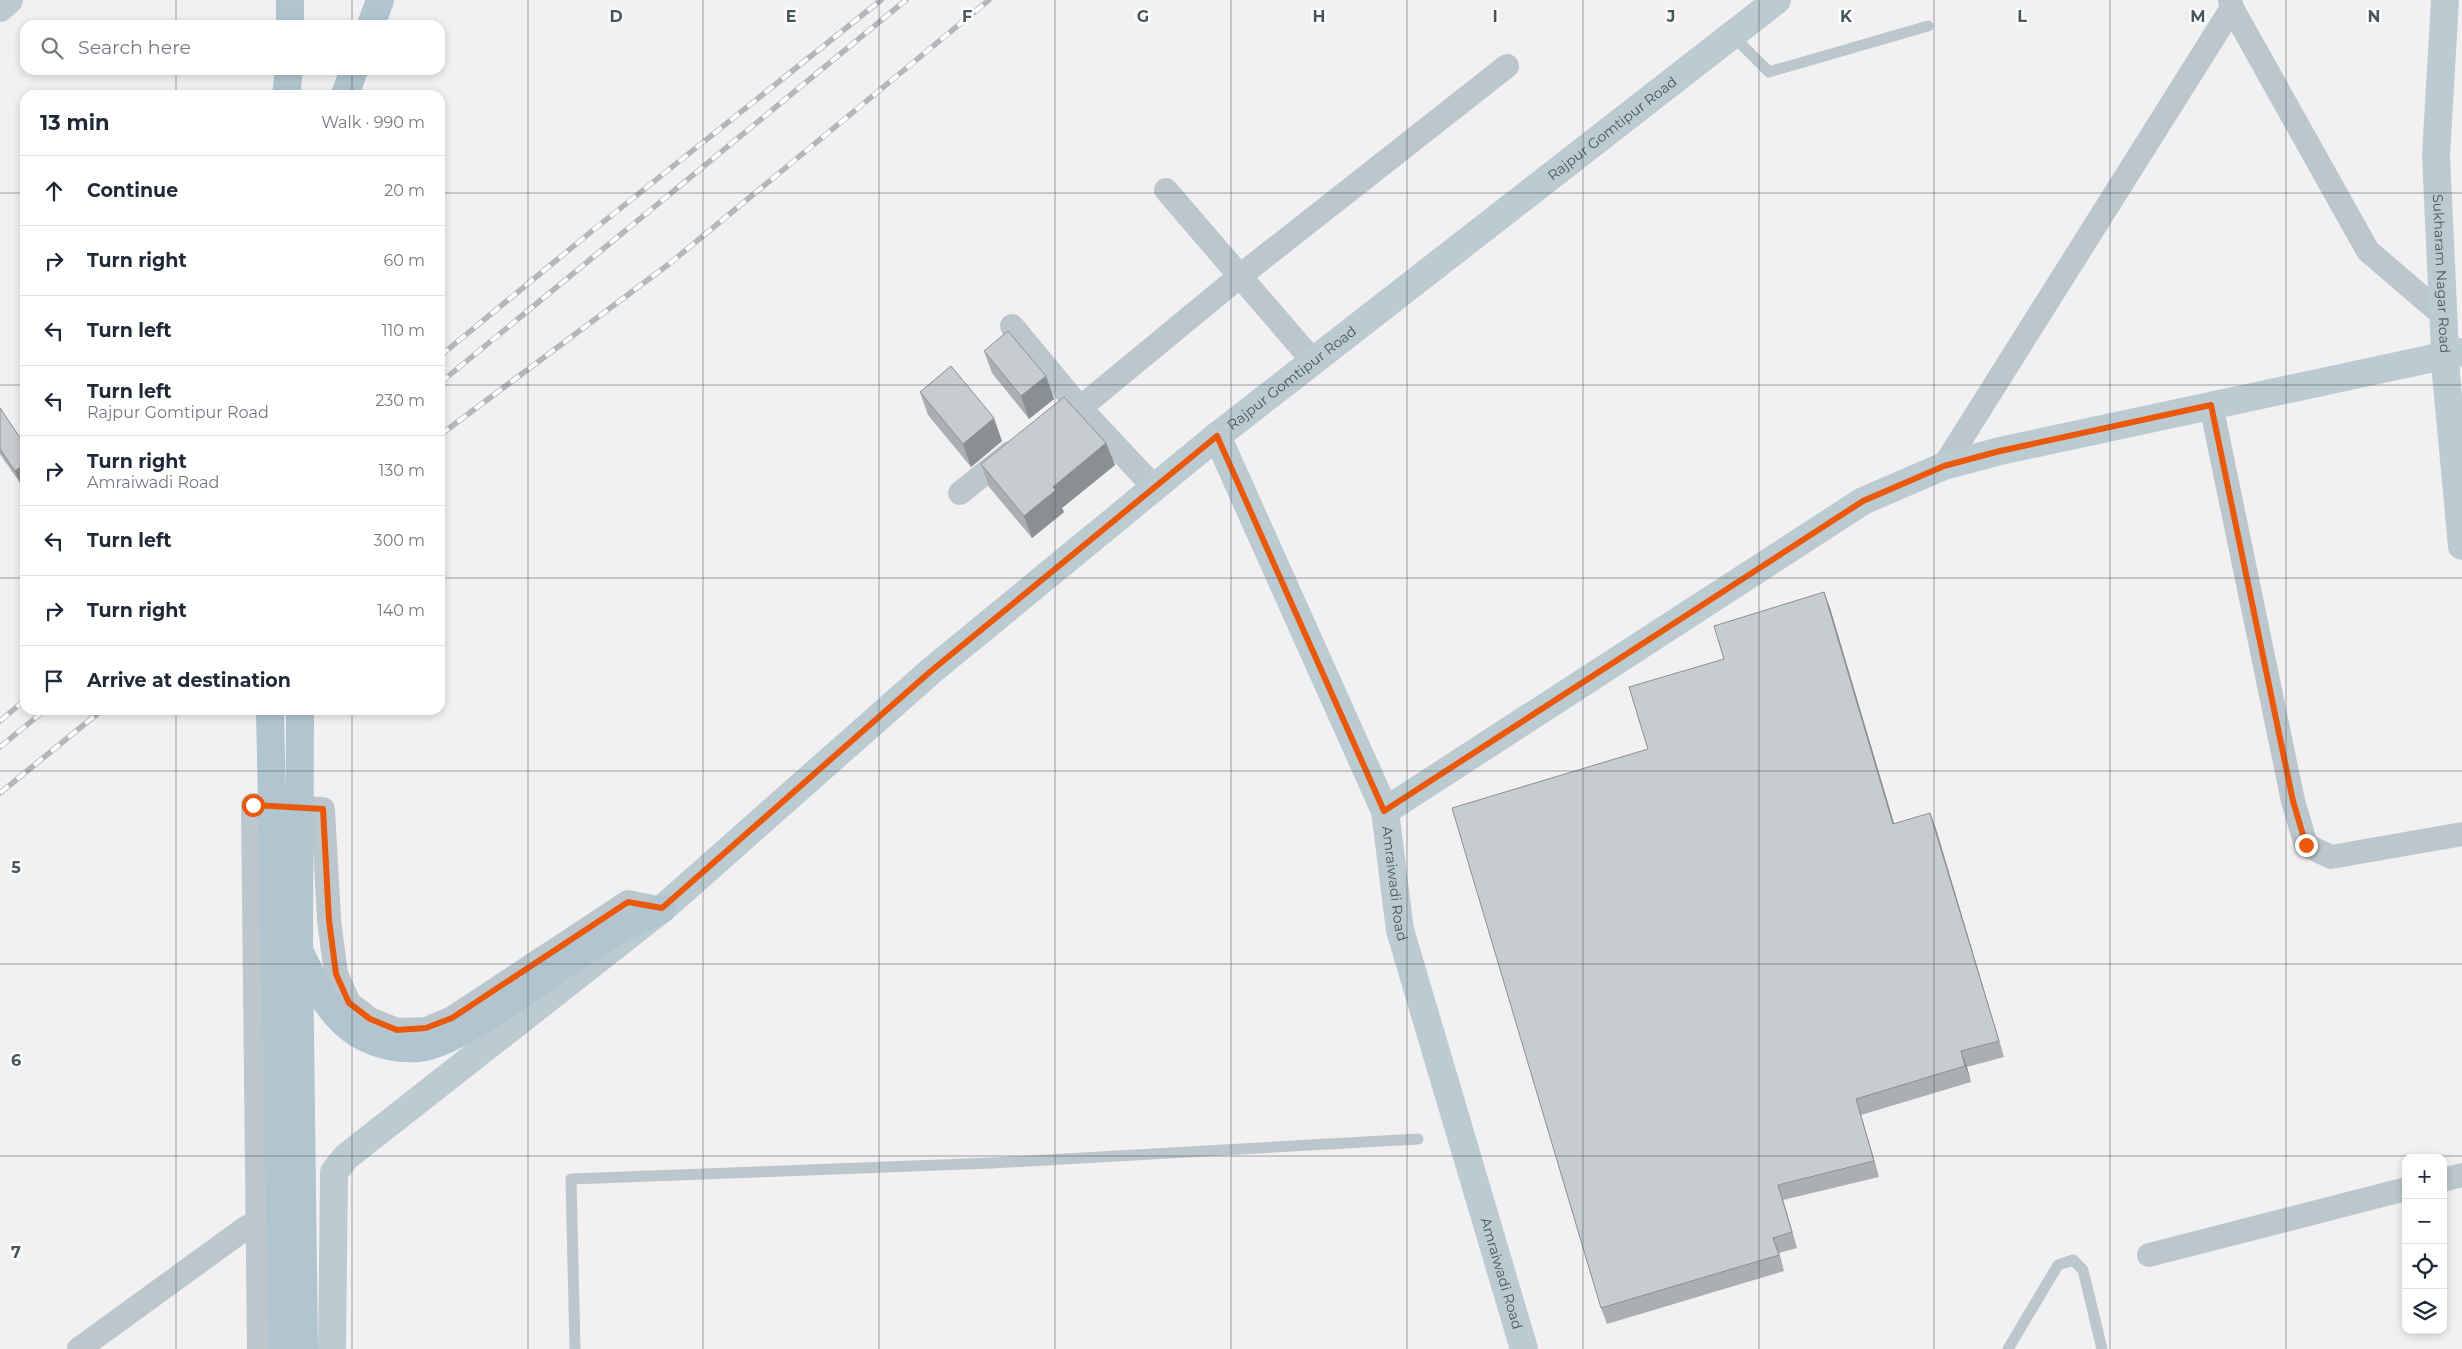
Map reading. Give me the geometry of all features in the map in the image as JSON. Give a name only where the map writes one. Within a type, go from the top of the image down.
[{"type":"main road","points":[[0,8],[9,0]]},
{"type":"main road","points":[[290,0],[290,20]]},
{"type":"main road","points":[[373,20],[380,0]]},
{"type":"main road","name":"Rajpur Gomtipur Road","points":[[332,1349],[334,1172],[346,1157],[662,908],[931,671],[1217,436],[1777,0]]},
{"type":"main road","name":"Sukharam Nagar Road","points":[[2445,0],[2436,155],[2444,316],[2453,354],[2462,546]]},
{"type":"main road","points":[[1384,811],[1863,501],[1944,466],[2000,451],[2453,354]]},
{"type":"main road","name":"Amraiwadi Road","points":[[1217,436],[1384,811],[1400,930],[1524,1349]]},
{"type":"main road","points":[[270,715],[283,1349]]},
{"type":"main road","points":[[300,715],[299,950],[304,1349]]},
{"type":"main road","points":[[299,950],[318,991],[338,1018],[352,1030],[375,1042],[399,1047],[420,1048],[448,1039],[612,933],[662,908]]},
{"type":"street","points":[[1944,466],[2231,4],[2368,251],[2444,316]]},
{"type":"street","points":[[1070,407],[1240,276],[1506,66]]},
{"type":"street","points":[[1166,190],[1313,361]]},
{"type":"street","points":[[1012,326],[1070,407],[1154,487]]},
{"type":"street","points":[[2211,405],[2293,801],[2306,845],[2331,858],[2462,834]]},
{"type":"street","points":[[960,493],[1028,438]]},
{"type":"street","points":[[259,1349],[253,805],[323,809],[329,920],[336,974],[349,1003],[370,1019],[397,1030],[426,1028],[452,1018],[628,902],[662,908]]},
{"type":"street","points":[[2447,1179],[2462,1175]]},
{"type":"street","points":[[2149,1255],[2402,1191]]},
{"type":"street","points":[[79,1349],[247,1227]]},
{"type":"lane","points":[[1732,35],[1769,72],[1928,26]]},
{"type":"lane","points":[[575,1349],[571,1179],[992,1163],[1418,1139]]},
{"type":"lane","points":[[2008,1349],[2058,1265],[2073,1260],[2083,1270],[2102,1349]]},
{"type":"building","points":[[1008,331],[1046,376],[1021,396],[984,351]]},
{"type":"building","points":[[951,366],[994,418],[963,444],[920,392]]},
{"type":"building","points":[[1064,397],[1106,443],[1053,487],[1056,490],[1024,516],[981,464]]},
{"type":"building","points":[[0,408],[20,438],[20,468],[15,471],[0,449]]},
{"type":"building","points":[[1824,592],[1893,824],[1930,813],[1999,1041],[1961,1051],[1965,1066],[1856,1099],[1874,1161],[1778,1185],[1792,1232],[1773,1238],[1779,1255],[1601,1308],[1452,808],[1648,749],[1629,687],[1724,659],[1714,626]]},
{"type":"railway","points":[[445,352],[592,231],[881,0]]},
{"type":"railway","points":[[445,379],[906,0]]},
{"type":"railway","points":[[445,431],[669,264],[989,0]]},
{"type":"railway","points":[[0,721],[20,704]]},
{"type":"railway","points":[[0,747],[39,715]]},
{"type":"railway","points":[[0,793],[96,715]]},
{"type":"route","points":[[253,805],[323,809],[329,920],[336,974],[349,1003],[370,1019],[397,1030],[426,1028],[452,1018],[628,902],[662,908],[931,671],[1217,436],[1384,811],[1863,501],[1944,466],[2000,451],[2211,405],[2293,801],[2306,845]]}]
